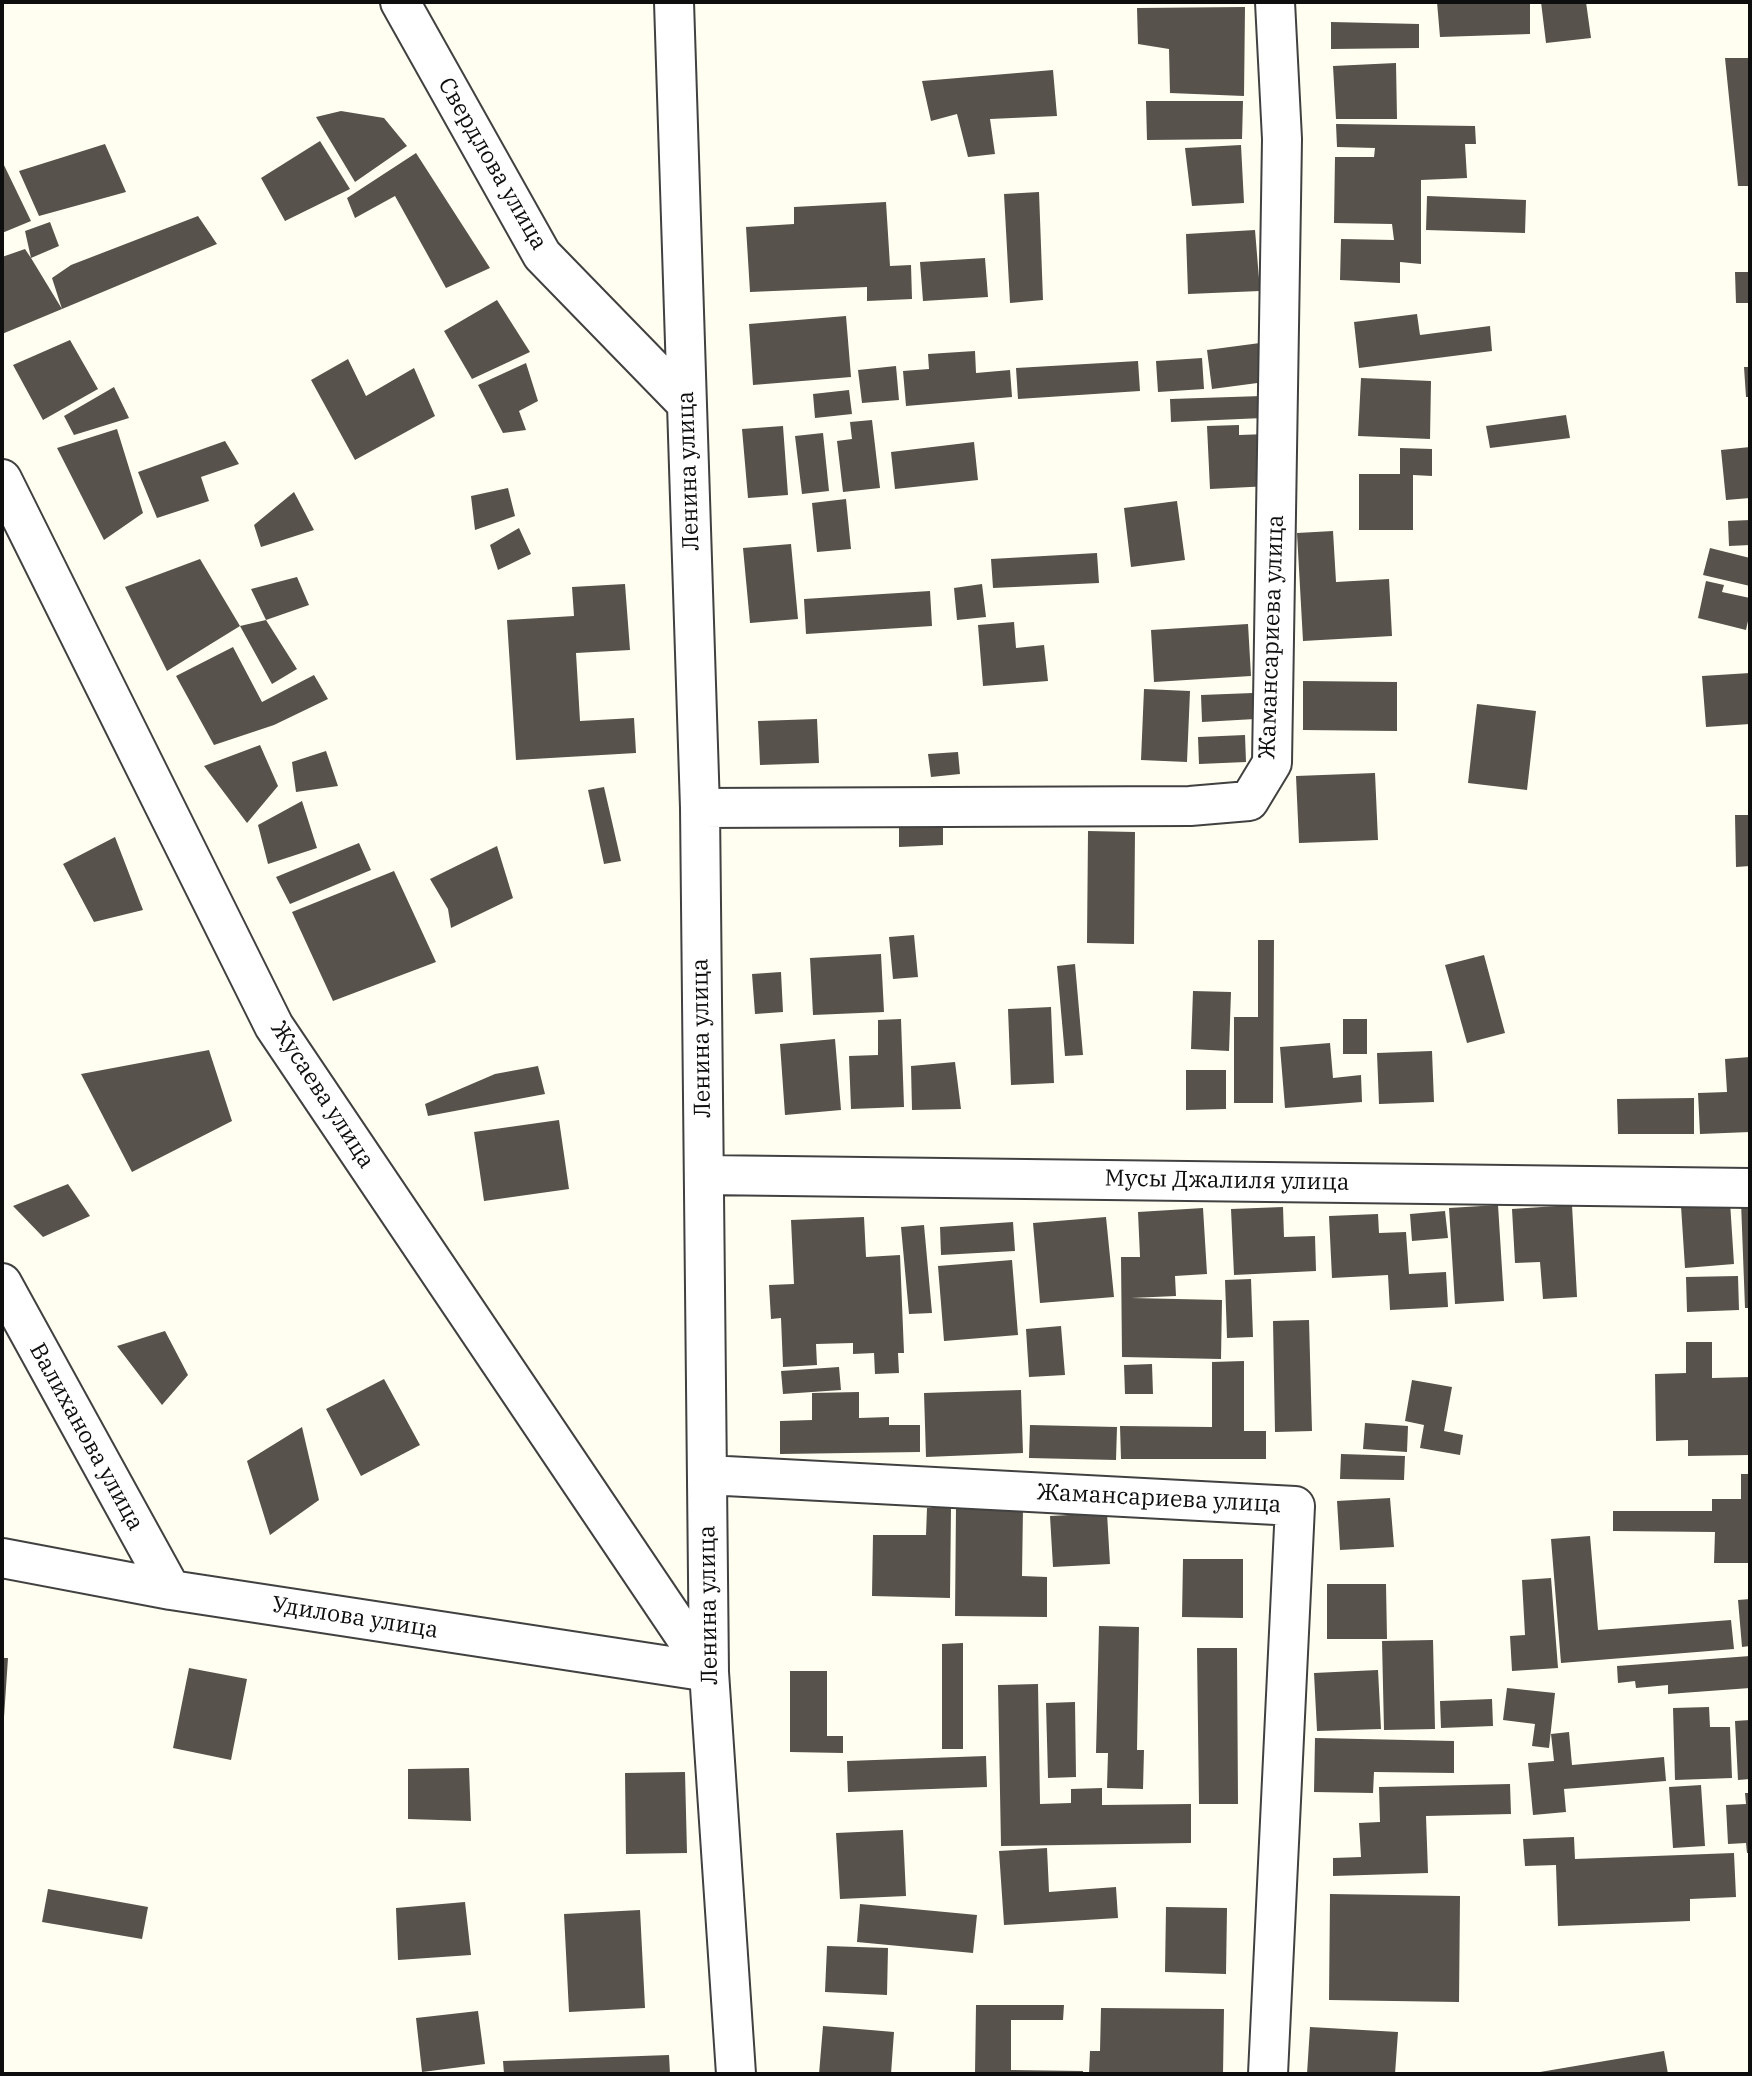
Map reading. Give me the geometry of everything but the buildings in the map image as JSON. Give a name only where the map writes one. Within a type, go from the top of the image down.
[{"type":"street","name":"Свердлова улица","points":[[400,2],[542,255],[687,404]]},
{"type":"street","name":"Ленина улица","points":[[674,2],[700,808],[709,1672],[736,2074]]},
{"type":"street","name":"Жамансариева улица","points":[[700,808],[1190,806],[1249,801],[1272,763],[1282,139],[1275,2]]},
{"type":"street","name":"Жусаева улица","points":[[2,479],[274,1026],[709,1672]]},
{"type":"street","name":"Мусы Джалиля улица","points":[[704,1175],[1750,1188]]},
{"type":"street","name":"Валиханова улица","points":[[2,1283],[171,1590]]},
{"type":"street","name":"Жамансариева улица","points":[[707,1475],[1295,1506],[1268,2074]]},
{"type":"street","name":"Удилова улица","points":[[2,1558],[171,1590],[709,1672]]}]
